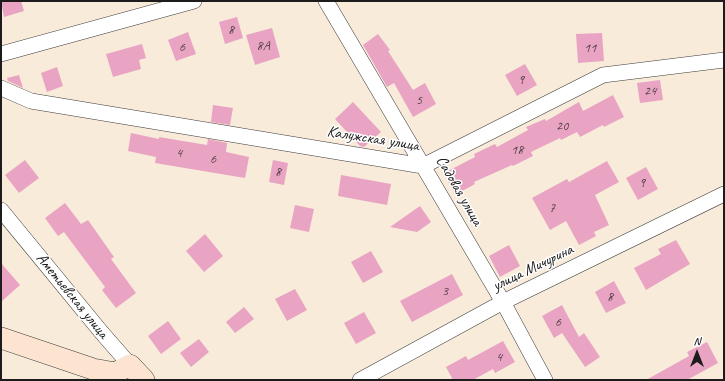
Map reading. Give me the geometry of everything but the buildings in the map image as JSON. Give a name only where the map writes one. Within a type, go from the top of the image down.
[{"type":"street","points":[[1,54],[194,1]]},
{"type":"street","name":"Садовая улица","points":[[326,1],[503,302],[545,380]]},
{"type":"street","name":"Калужская улица","points":[[1,88],[31,101],[423,166],[603,75],[724,60]]},
{"type":"street","name":"улица Мичурина","points":[[360,380],[503,302],[724,194]]},
{"type":"street","name":"Аметьевская улица","points":[[1,210],[102,333],[137,373]]},
{"type":"street","points":[[1,338],[93,369],[115,373],[137,373]]}]
